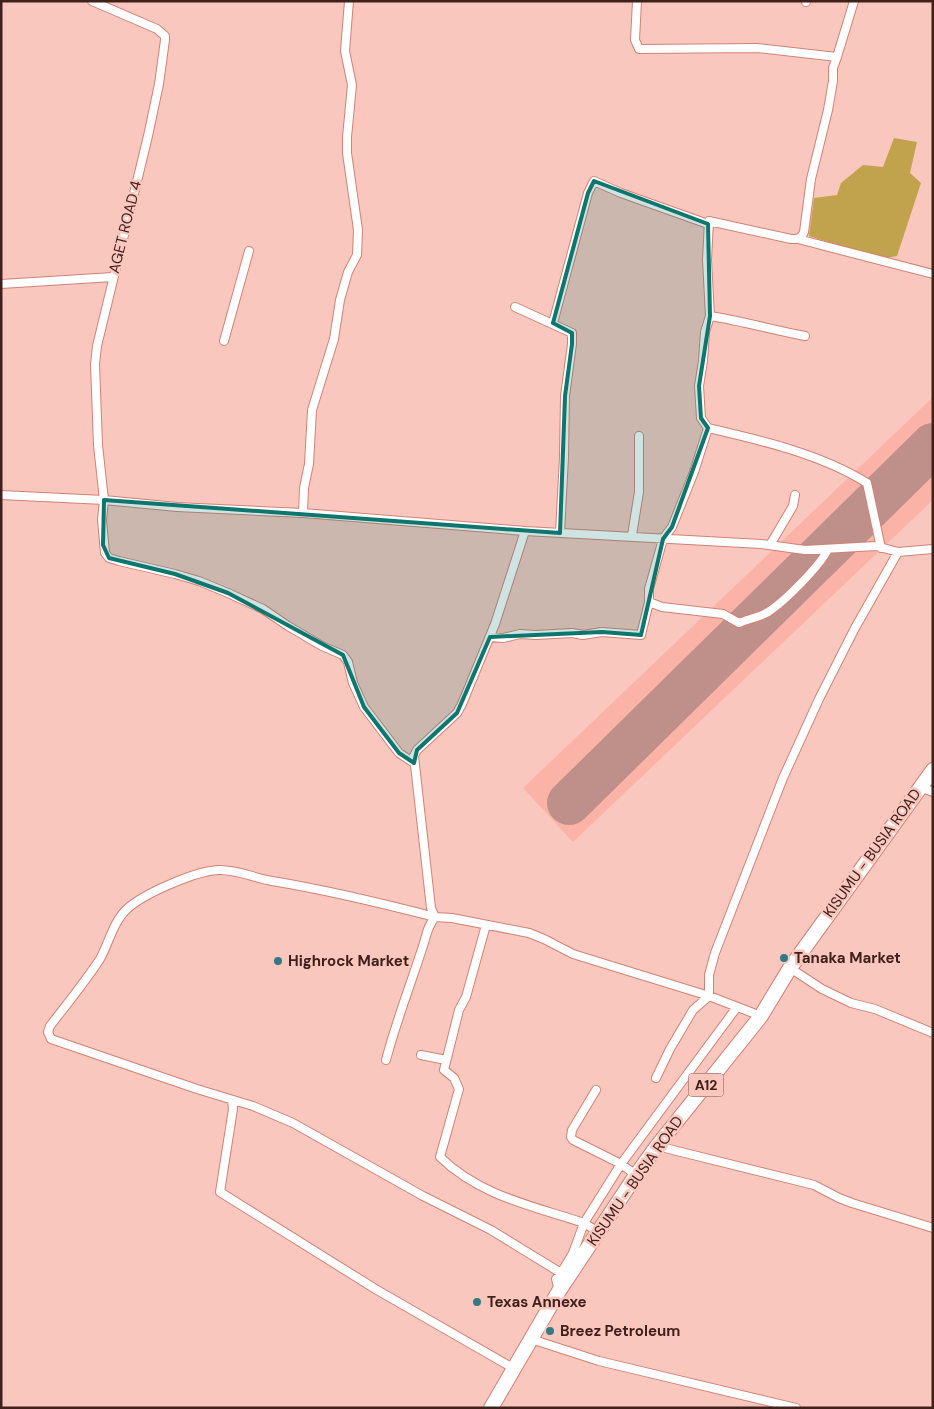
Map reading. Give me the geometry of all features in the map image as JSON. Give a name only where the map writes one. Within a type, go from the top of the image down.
[{"type":"highway","name":"KISUMU - BUSIA ROAD","points":[[491,1408],[559,1290],[636,1175],[761,1016],[790,968],[926,789],[933,770]]},
{"type":"street","name":"AGET ROAD 4","points":[[92,1],[157,29],[165,36],[159,84],[148,136],[100,328],[95,364],[98,445],[104,500],[102,520],[105,553],[109,558],[191,579],[228,593],[263,609],[322,646],[343,656],[348,662],[353,683],[364,707],[399,753],[414,763]]},
{"type":"street","points":[[302,513],[304,488],[309,464],[312,410],[334,339],[340,300],[348,272],[357,255],[358,230],[347,153],[352,84],[345,51],[349,1]]},
{"type":"street","points":[[637,1],[635,40],[638,49],[757,48],[836,57]]},
{"type":"street","points":[[798,239],[802,237],[804,232],[810,179],[828,110],[833,81],[833,68],[854,1]]},
{"type":"street","points":[[553,323],[588,193],[594,181],[620,193],[708,224]]},
{"type":"street","points":[[708,224],[709,221],[714,221],[798,239],[933,274]]},
{"type":"street","points":[[708,224],[710,316],[705,332],[703,361],[698,386],[701,418],[708,428],[752,438],[814,457],[850,472],[867,483],[881,548]]},
{"type":"street","points":[[224,341],[249,251]]},
{"type":"street","points":[[1,284],[113,278]]},
{"type":"street","points":[[515,307],[572,333],[565,396],[560,533]]},
{"type":"street","points":[[710,316],[742,321],[762,328],[805,336]]},
{"type":"street","points":[[490,637],[503,638],[520,634],[572,633],[582,635],[602,632],[641,635],[649,602],[650,589],[663,539],[672,527],[694,472],[708,428]]},
{"type":"street","points":[[632,536],[640,492],[639,436]]},
{"type":"street","points":[[1,495],[104,500],[177,507],[302,513],[560,533],[770,545],[805,550],[876,546],[898,552],[933,549]]},
{"type":"street","points":[[770,545],[793,506],[796,495]]},
{"type":"street","points":[[435,917],[431,908],[414,763],[417,750],[457,713],[462,704],[490,637],[525,530]]},
{"type":"street","points":[[649,602],[662,607],[723,614],[739,623],[767,613],[778,604],[811,571],[828,549]]},
{"type":"street","points":[[656,1078],[670,1049],[693,1010],[709,996],[709,975],[715,953],[783,778],[819,699],[855,628],[898,552]]},
{"type":"street","points":[[561,1273],[491,1230],[423,1196],[309,1131],[274,1114],[51,1039],[48,1035],[50,1026],[100,959],[118,921],[127,908],[170,884],[190,876],[219,870],[309,886],[435,917],[452,918],[529,933],[573,954],[709,996],[761,1016]]},
{"type":"street","points":[[386,1060],[404,999],[423,948],[428,926],[435,917]]},
{"type":"street","points":[[486,925],[466,997],[459,1010],[444,1070],[454,1078],[459,1089],[440,1157],[459,1174],[492,1192],[584,1223],[598,1232]]},
{"type":"street","points":[[790,968],[822,989],[851,1003],[875,1009],[933,1033]]},
{"type":"street","points":[[559,1290],[556,1279],[573,1253],[584,1223],[621,1164],[737,1007]]},
{"type":"street","points":[[421,1055],[446,1060]]},
{"type":"street","points":[[596,1090],[572,1130],[571,1137],[573,1140],[621,1164],[636,1175]]},
{"type":"street","points":[[232,1100],[233,1109],[220,1192],[377,1290],[513,1368]]},
{"type":"street","points":[[657,1146],[814,1185],[838,1198],[933,1228]]},
{"type":"street","points":[[530,1339],[598,1361],[796,1408]]},
{"type":"highlighted area","points":[[594,181],[708,224],[710,316],[699,386],[701,418],[708,428],[672,527],[663,539],[641,635],[602,632],[490,637],[457,713],[417,750],[414,763],[399,753],[364,707],[343,655],[228,593],[175,574],[109,558],[103,545],[104,500],[560,533],[565,396],[572,333],[553,323],[588,193]]},
{"type":"shaded area","points":[[894,138],[917,142],[910,173],[921,183],[897,256],[881,259],[809,236],[814,198],[837,195],[841,183],[863,165],[883,167]]},
{"type":"shaded area","points":[[933,397],[933,500],[573,842],[523,788]]},
{"type":"runway","points":[[569,803],[933,445]]},
{"type":"place","name":"Tanaka Market","points":[[784,958]]},
{"type":"place","name":"Highrock Market","points":[[278,961]]},
{"type":"place","name":"Texas Annexe","points":[[477,1302]]},
{"type":"place","name":"Breez Petroleum","points":[[550,1331]]}]
